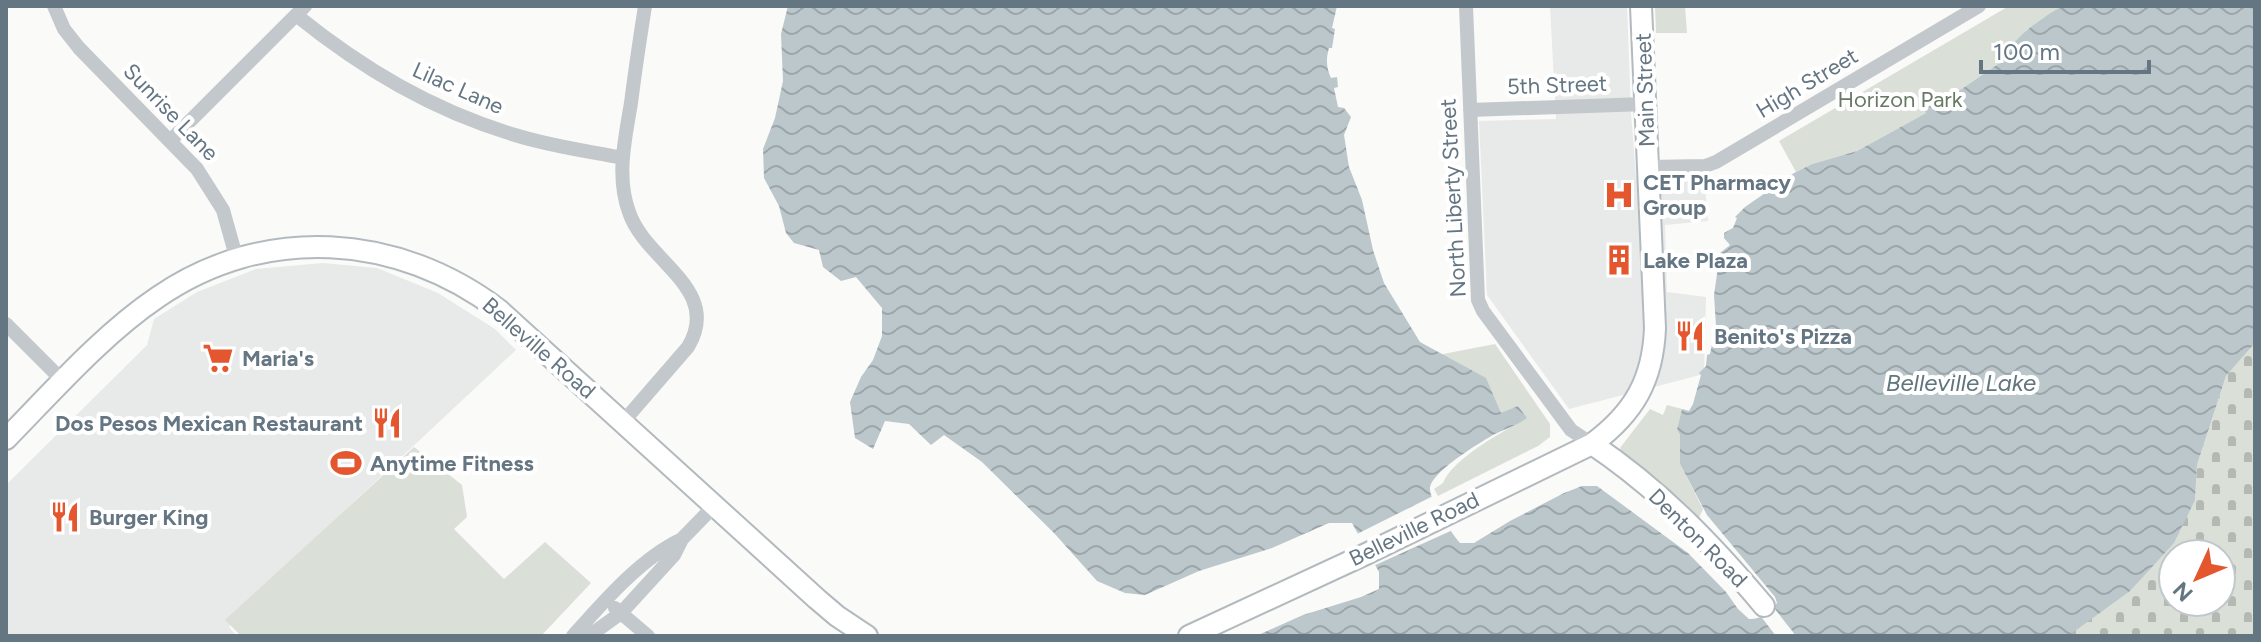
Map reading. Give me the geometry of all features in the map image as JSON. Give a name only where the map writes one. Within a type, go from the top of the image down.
[{"type":"main road","name":"Main Street","points":[[1630,408],[1646,379],[1655,341],[1641,6]]},
{"type":"main road","name":"Belleville Road","points":[[6,439],[124,323],[155,298],[197,274],[237,260],[286,249],[335,247],[384,254],[431,269],[469,289],[499,310],[827,608],[867,636]]},
{"type":"main road","name":"Belleville Road","points":[[1189,636],[1592,444],[1616,425],[1630,408]]},
{"type":"main road","name":"Denton Road","points":[[1592,444],[1666,500],[1764,606]]},
{"type":"street","name":"Sunrise Lane","points":[[54,6],[64,29],[79,48],[197,169],[228,223],[237,260]]},
{"type":"street","points":[[623,422],[688,347],[695,333],[697,318],[695,302],[685,284],[647,244],[632,221],[623,190],[623,158],[645,6]]},
{"type":"street","name":"North Liberty Street","points":[[1466,6],[1478,300],[1571,430],[1592,444]]},
{"type":"street","name":"High Street","points":[[1648,167],[1705,166],[1716,162],[1979,6]]},
{"type":"street","points":[[171,140],[300,11]]},
{"type":"street","name":"Lilac Lane","points":[[300,11],[366,68],[450,111],[518,136],[623,158]]},
{"type":"street","name":"5th Street","points":[[1470,110],[1645,104]]},
{"type":"street","points":[[6,324],[63,381]]},
{"type":"street","points":[[589,636],[621,613],[674,555],[682,539],[715,505]]},
{"type":"street","points":[[573,636],[605,600],[663,548],[682,539]]},
{"type":"street","points":[[605,600],[648,636]]},
{"type":"shaded area","points":[[1550,6],[1627,6],[1636,176],[1704,176],[1708,221],[1665,225],[1667,292],[1706,297],[1704,374],[1569,409],[1487,295],[1479,121],[1556,119]]},
{"type":"shaded area","points":[[323,263],[377,268],[438,293],[495,329],[516,350],[328,526],[229,627],[237,636],[6,636],[6,485],[147,345],[154,319],[197,292],[256,269]]},
{"type":"green space","points":[[1655,6],[1685,6],[1687,33],[1656,33]]},
{"type":"green space","name":"Horizon Park","points":[[2009,6],[2062,6],[2019,37],[2008,53],[2007,61],[1934,108],[1932,105],[1926,113],[1857,151],[1796,172],[1779,141]]},
{"type":"green space","points":[[2255,343],[2255,636],[2068,636],[2157,541],[2157,618],[2237,618],[2237,538],[2160,538],[2195,500],[2197,465],[2226,376]]},
{"type":"green space","points":[[1495,344],[1550,424],[1550,437],[1438,496],[1434,489],[1443,483],[1457,464],[1480,446],[1527,418],[1501,413],[1438,355]]},
{"type":"green space","points":[[1667,405],[1682,409],[1677,429],[1680,435],[1680,464],[1703,509],[1699,518],[1661,482],[1624,455],[1620,448],[1650,409],[1663,415]]},
{"type":"green space","points":[[414,447],[462,485],[467,517],[454,529],[504,579],[545,542],[591,583],[541,636],[241,636],[225,620]]},
{"type":"water","name":"Belleville Lake","points":[[788,6],[1337,6],[1327,67],[1331,78],[1337,77],[1338,87],[1334,88],[1338,107],[1344,108],[1351,117],[1344,135],[1349,167],[1362,200],[1384,283],[1420,342],[1486,378],[1501,413],[1518,406],[1527,418],[1493,435],[1439,473],[1433,480],[1430,492],[1441,516],[1460,543],[1474,543],[1564,493],[1582,486],[1597,486],[1688,553],[1749,619],[1768,612],[1777,603],[1775,597],[1707,515],[1680,464],[1680,435],[1677,429],[1682,409],[1689,411],[1693,404],[1699,373],[1706,366],[1707,355],[1710,354],[1716,326],[1714,295],[1720,253],[1730,245],[1724,233],[1733,228],[1735,217],[1745,207],[1794,173],[1812,164],[1857,151],[1926,113],[1924,109],[1932,105],[1934,108],[2006,61],[2018,39],[2034,24],[2062,6],[2255,6],[2255,343],[2226,376],[2197,465],[2195,500],[2176,538],[2157,538],[2157,562],[2130,591],[2068,636],[1256,636],[1303,615],[1379,589],[1379,572],[1352,523],[1329,523],[1272,548],[1199,571],[1145,595],[1125,593],[1097,581],[1054,533],[982,462],[944,435],[931,445],[909,424],[885,421],[873,449],[855,438],[850,402],[882,336],[882,308],[856,277],[841,281],[823,267],[819,250],[794,243],[786,233],[779,206],[764,178],[763,149],[775,118],[783,81],[781,34]]},
{"type":"pier","points":[[1435,495],[1455,529],[1371,567],[1355,535]]},
{"type":"pier","points":[[1771,604],[1796,636],[1776,636],[1759,614]]},
{"type":"place","name":"CET Pharmacy Group","points":[[1619,195]]},
{"type":"place","name":"Lake Plaza","points":[[1619,260]]},
{"type":"place","name":"Benito's Pizza","points":[[1690,336]]},
{"type":"place","name":"Maria's","points":[[218,358]]},
{"type":"place","name":"Dos Pesos Mexican Restaurant","points":[[387,423]]},
{"type":"place","name":"Anytime Fitness","points":[[346,463]]},
{"type":"place","name":"Burger King","points":[[65,517]]}]
